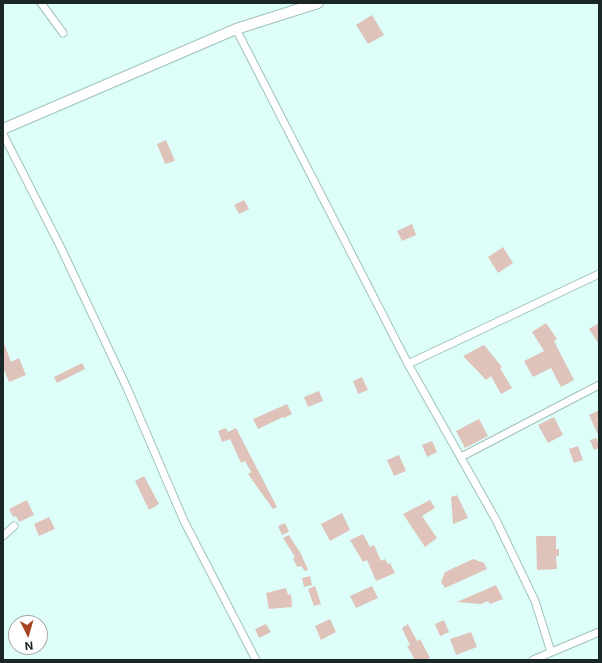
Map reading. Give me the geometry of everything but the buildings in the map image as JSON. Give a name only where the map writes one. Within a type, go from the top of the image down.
[{"type":"street","points":[[41,3],[63,33]]},
{"type":"street","points":[[3,129],[236,29],[318,3]]},
{"type":"street","points":[[236,29],[408,364],[496,520],[535,601],[551,652]]},
{"type":"street","points":[[3,134],[61,248],[127,388],[184,521],[256,660]]},
{"type":"street","points":[[408,364],[599,274]]},
{"type":"street","points":[[460,457],[599,385]]},
{"type":"street","points":[[3,536],[14,526]]},
{"type":"street","points":[[533,660],[599,632]]}]
